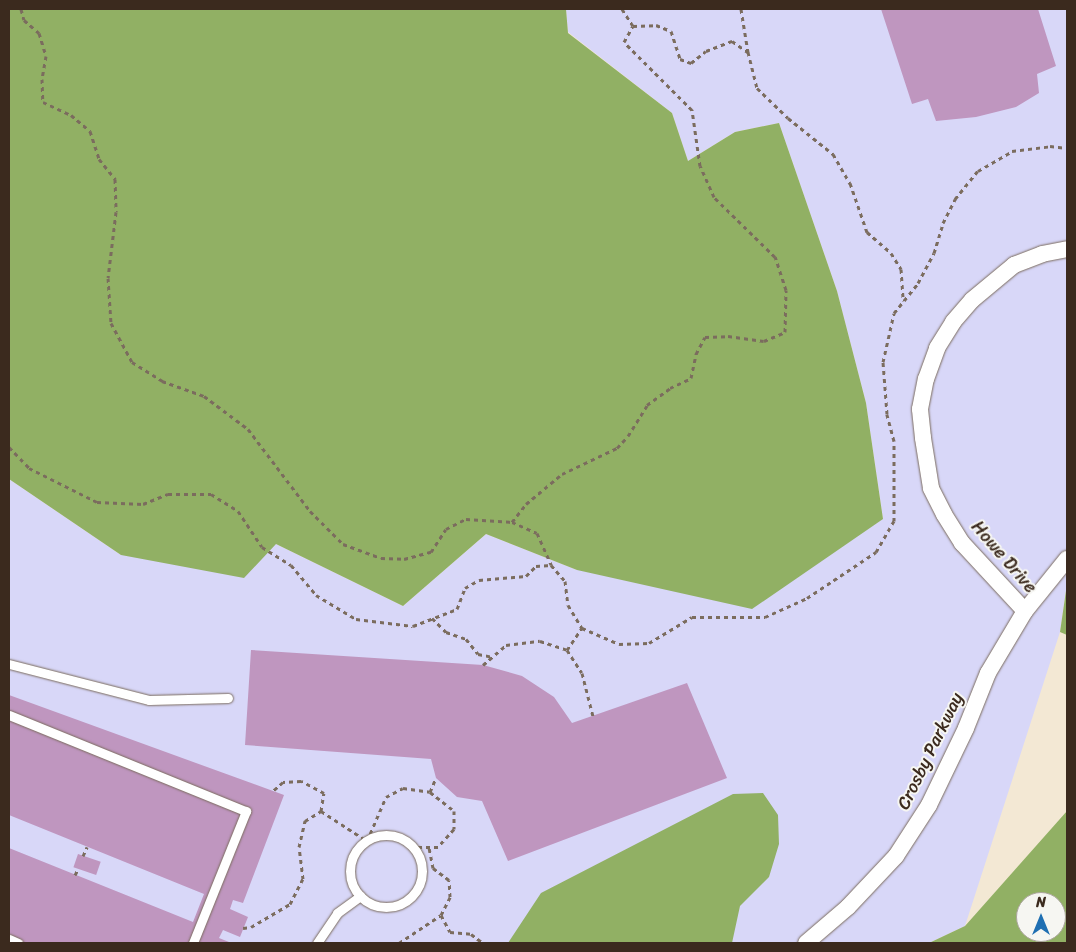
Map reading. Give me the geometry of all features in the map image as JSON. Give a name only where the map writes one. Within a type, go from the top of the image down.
[{"type":"street","name":"Howe Drive","points":[[1025,611],[962,543],[944,514],[931,488],[922,438],[920,409],[926,379],[937,348],[953,322],[972,300],[1014,265],[1042,254],[1067,248]]},
{"type":"street","name":"Crosby Parkway","points":[[806,943],[848,907],[896,856],[929,805],[966,728],[988,673],[1025,611],[1048,580],[1067,560]]},
{"type":"lane","points":[[9,664],[150,700],[228,698]]},
{"type":"lane","points":[[9,716],[246,811],[193,943]]},
{"type":"lane","points":[[379,836],[391,836],[404,840],[413,847],[422,868],[418,890],[410,898],[390,907],[374,905],[360,896],[354,887],[351,866],[354,856],[367,841],[379,836]]},
{"type":"lane","points":[[317,943],[337,914],[360,896]]},
{"type":"lane","points":[[9,940],[18,943]]},
{"type":"path","points":[[21,9],[24,20],[39,33],[46,56],[42,79],[43,102],[71,115],[90,131],[99,160],[115,179],[116,212],[108,278],[111,323],[132,362],[162,381],[204,396],[248,429],[310,511],[344,544],[381,558],[404,559],[431,552],[446,528],[466,519],[512,522],[537,533],[551,565],[564,582],[568,605],[582,628],[619,644],[649,643],[692,617],[766,617],[807,598],[876,552],[894,521],[894,441],[887,414],[883,362],[894,313],[918,284],[934,253],[943,223],[955,199],[978,171],[1012,151],[1050,146],[1067,148]]},
{"type":"path","points":[[622,9],[633,26]]},
{"type":"path","points":[[741,9],[748,52],[757,88],[788,118],[833,154],[850,183],[867,232],[891,253],[901,269],[903,302]]},
{"type":"path","points":[[633,26],[656,24],[671,31],[680,59],[691,63],[706,51],[732,41],[748,52]]},
{"type":"path","points":[[512,522],[526,504],[562,474],[617,448],[628,436],[646,404],[670,388],[691,378],[696,354],[705,337],[728,336],[764,341],[785,332],[786,290],[775,257],[714,196],[700,166],[692,110],[624,42],[633,26]]},
{"type":"path","points":[[9,447],[29,468],[97,502],[143,504],[168,494],[211,494],[238,511],[262,547],[291,565],[316,595],[356,620],[413,626],[457,609],[465,588],[479,580],[526,576],[536,566],[551,565]]},
{"type":"path","points":[[432,618],[446,632],[466,639],[478,654],[493,656]]},
{"type":"path","points":[[567,650],[582,628]]},
{"type":"path","points":[[483,665],[506,645],[540,641],[567,650],[582,673],[593,716]]},
{"type":"path","points":[[430,792],[436,778]]},
{"type":"path","points":[[243,928],[251,927],[290,904],[304,879],[299,847],[305,821],[321,811],[324,794],[301,781],[283,782],[273,792]]},
{"type":"path","points":[[321,811],[367,841],[386,797],[403,788],[430,792],[454,811],[454,829],[438,847],[413,847]]},
{"type":"path","points":[[83,856],[87,847]]},
{"type":"path","points":[[399,943],[442,915],[450,897],[449,880],[433,868],[429,847]]},
{"type":"path","points":[[75,875],[78,869]]},
{"type":"path","points":[[442,915],[450,932],[471,934],[484,943]]},
{"type":"shaded area","points":[[566,9],[1067,9],[1067,584],[1060,632],[965,926],[929,943],[9,943],[9,479],[121,555],[276,544],[403,606],[486,534],[577,570],[883,519],[866,403],[837,291],[779,123],[735,132],[688,161],[672,113],[568,32]]},
{"type":"green space","points":[[9,9],[566,9],[568,33],[672,113],[688,161],[735,132],[779,123],[837,291],[866,403],[883,519],[752,609],[577,570],[486,534],[403,606],[276,544],[244,578],[121,555],[9,479]]},
{"type":"green space","points":[[1067,584],[1067,635],[1060,632]]},
{"type":"green space","points":[[763,793],[778,815],[779,844],[769,877],[740,906],[732,943],[508,943],[541,893],[733,794]]},
{"type":"green space","points":[[1067,811],[1067,943],[929,943],[965,926]]},
{"type":"building","points":[[881,9],[1038,9],[1056,66],[1037,74],[1039,93],[1016,107],[976,117],[936,121],[928,99],[912,104]]},
{"type":"building","points":[[251,650],[483,665],[522,676],[554,697],[572,723],[687,683],[727,778],[508,861],[482,801],[457,797],[436,778],[431,759],[245,745]]},
{"type":"building","points":[[9,695],[284,795],[243,903],[233,900],[230,909],[248,917],[240,937],[223,930],[219,938],[228,943],[9,943],[9,848],[193,922],[204,894],[9,815]]},
{"type":"building","points":[[78,854],[101,862],[96,875],[73,867]]}]
